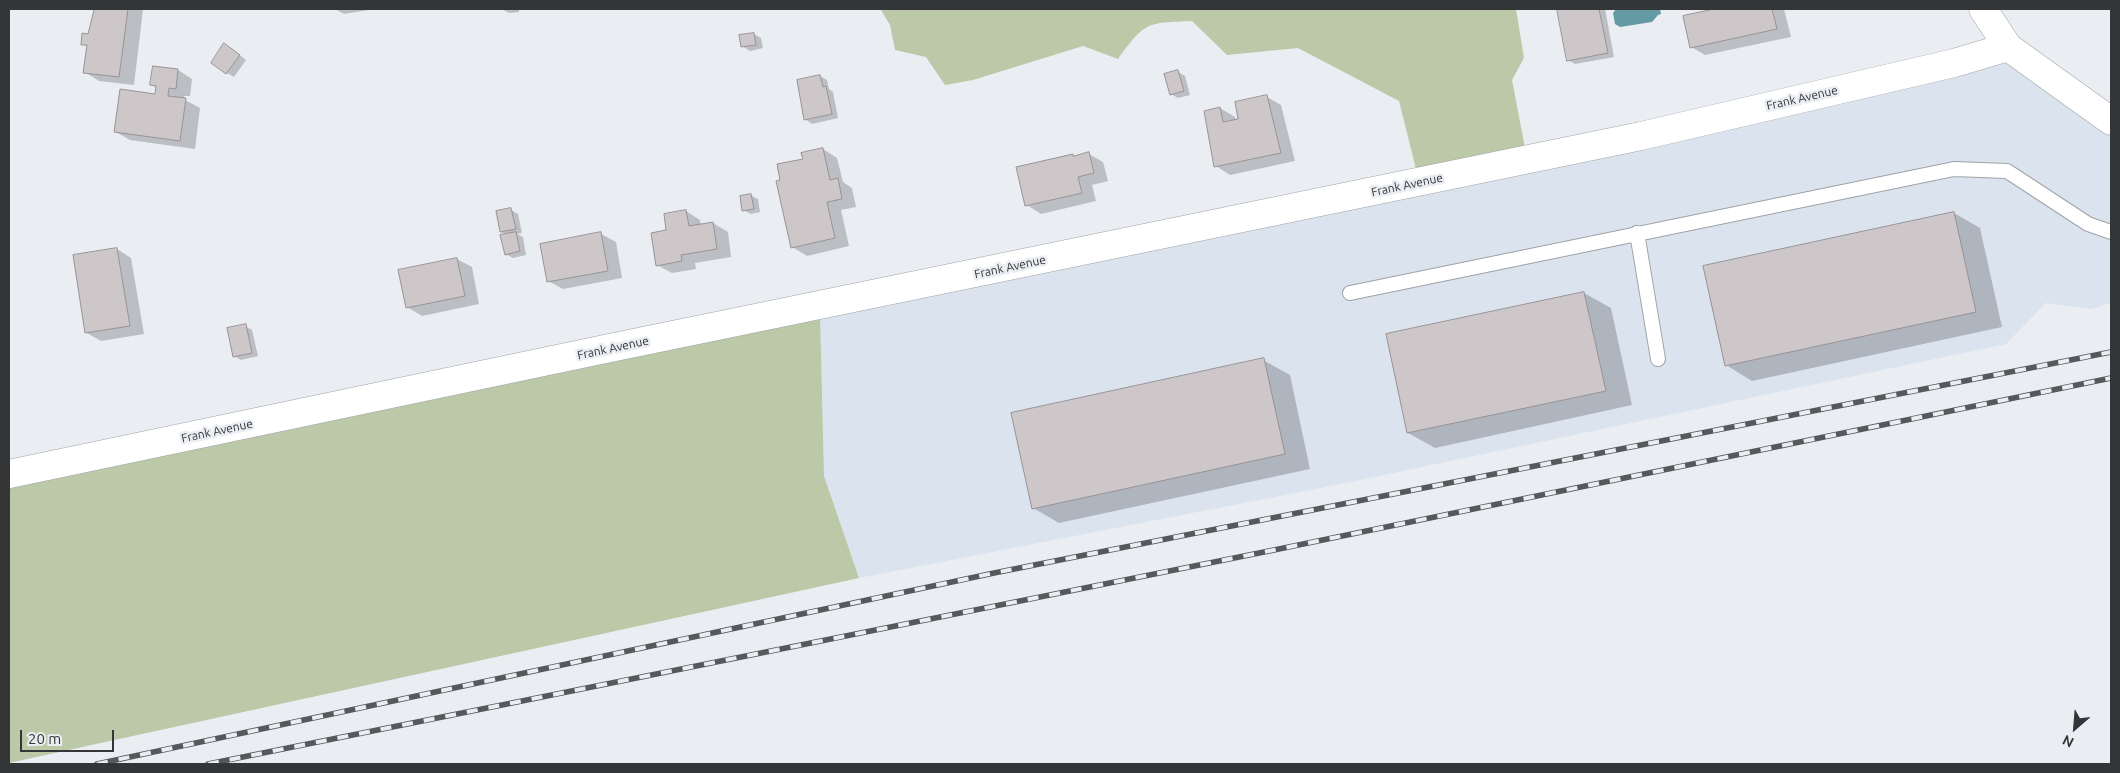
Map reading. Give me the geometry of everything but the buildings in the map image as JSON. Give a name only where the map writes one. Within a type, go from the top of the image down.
[{"type":"street","points":[[1983,9],[2008,47],[2111,121]]},
{"type":"street","name":"Frank Avenue","points":[[9,474],[605,349],[1632,138],[1954,63],[2008,47]]},
{"type":"lane","points":[[1350,293],[1954,169],[2007,171],[2088,224],[2111,232]]},
{"type":"lane","points":[[1637,233],[1658,359]]},
{"type":"shaded area","points":[[2002,26],[2111,110],[2111,303],[2091,309],[2046,303],[2006,344],[1341,484],[859,578],[824,476],[820,311],[1957,64]]},
{"type":"green space","points":[[1516,9],[1524,58],[1512,80],[1525,148],[1418,177],[1399,101],[1298,48],[1227,55],[1192,21],[1165,22],[1148,27],[1135,37],[1118,59],[1083,46],[973,80],[945,85],[926,57],[895,50],[890,25],[881,10]]},
{"type":"green space","points":[[820,311],[824,476],[859,578],[9,763],[9,476]]},
{"type":"water","points":[[1616,9],[1660,9],[1661,14],[1652,22],[1620,27],[1615,24],[1613,13]]},
{"type":"railway","points":[[97,764],[994,573],[2111,352]]},
{"type":"railway","points":[[208,764],[1274,550],[2111,378]]}]
